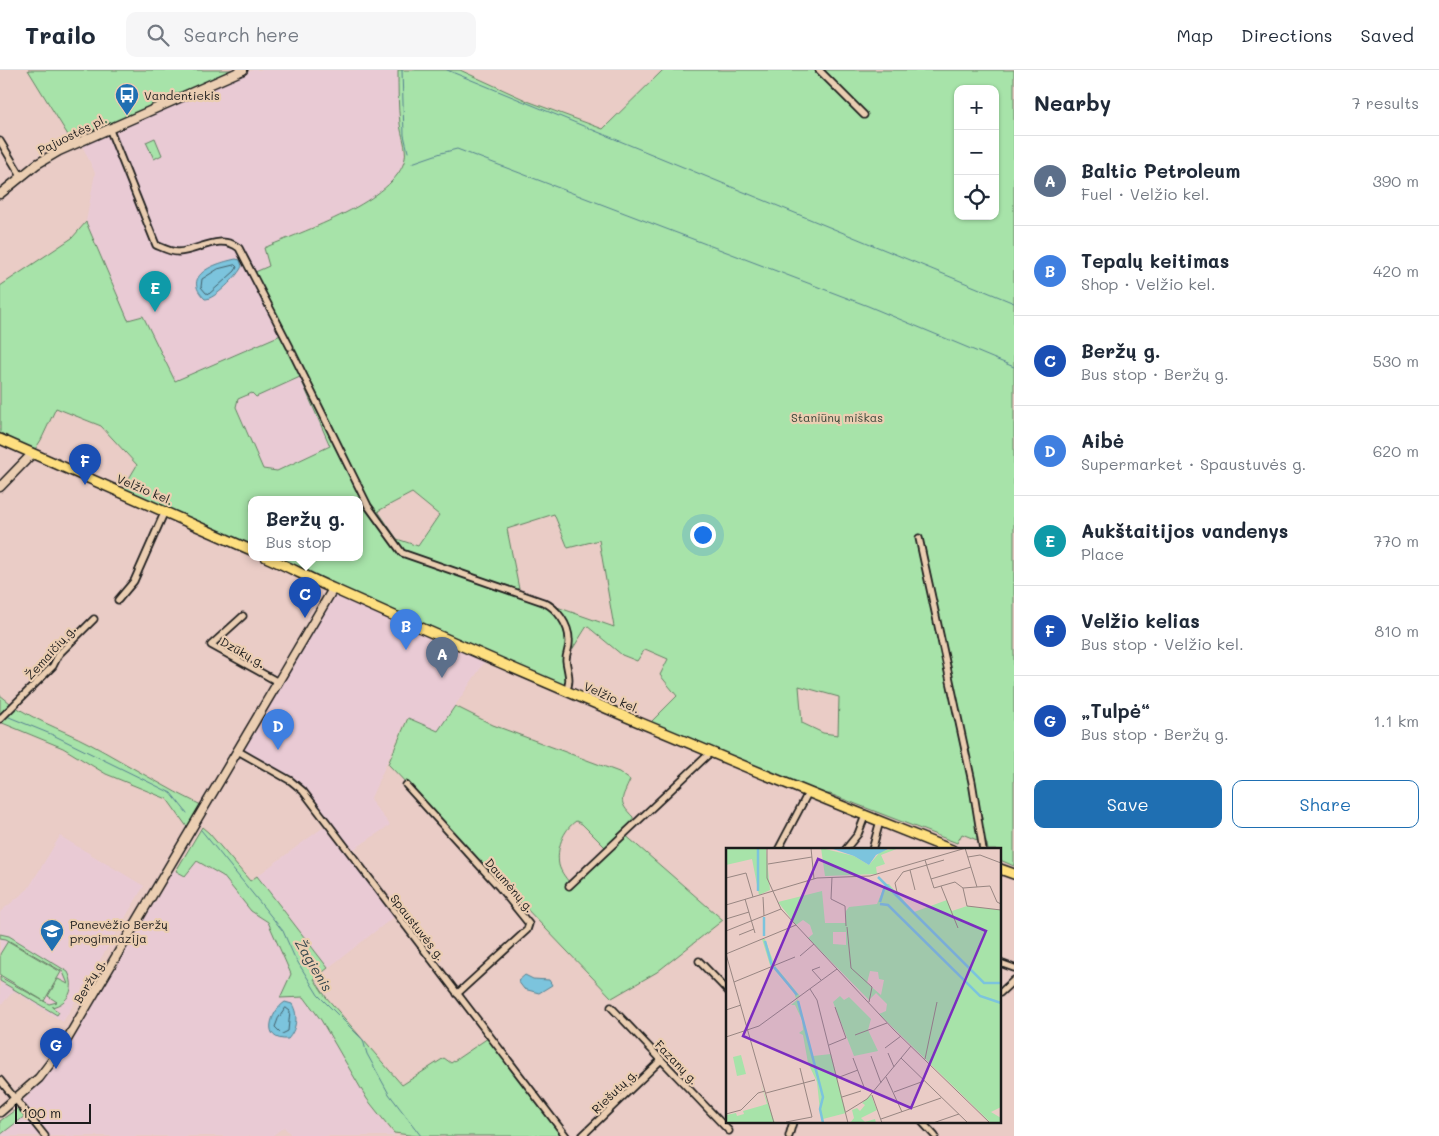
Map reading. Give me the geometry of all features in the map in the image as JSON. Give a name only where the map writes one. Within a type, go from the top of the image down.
[{"type":"main road","name":"Pajuostės pl.","points":[[0,194],[21,176],[59,151],[243,70]]},
{"type":"main road","name":"Velžio kel.","points":[[0,439],[248,549]]},
{"type":"main road","points":[[0,487],[32,454]]},
{"type":"main road","name":"Velžio kel.","points":[[274,561],[333,589],[710,753],[947,848]]},
{"type":"main road","name":"Beržų g.","points":[[0,1112],[39,1078],[62,1048],[333,589]]},
{"type":"main road","points":[[1002,869],[1014,874]]},
{"type":"street","points":[[819,70],[864,115]]},
{"type":"street","points":[[109,128],[156,245],[170,251],[180,252],[208,243],[227,243],[239,248],[368,506],[402,553],[543,602],[557,612],[566,625],[569,639],[566,656],[570,680],[566,691]]},
{"type":"street","points":[[0,141],[21,176]]},
{"type":"street","points":[[118,600],[134,581],[165,511]]},
{"type":"street","points":[[919,538],[972,782],[983,848]]},
{"type":"street","name":"Dzūkų g.","points":[[243,616],[211,645],[278,682]]},
{"type":"street","name":"Žemaičių g.","points":[[0,719],[53,666],[59,654],[94,619]]},
{"type":"street","name":"Spaustuvės g.","points":[[238,751],[291,781],[303,791],[566,1136]]},
{"type":"street","points":[[569,886],[710,753]]},
{"type":"street","name":"Daumėnų g.","points":[[406,785],[529,924],[527,930],[457,994]]},
{"type":"street","points":[[779,848],[808,793]]},
{"type":"street","points":[[847,848],[858,834],[865,816]]},
{"type":"street","points":[[873,848],[880,822]]},
{"type":"street","points":[[699,961],[726,989]]},
{"type":"street","points":[[1002,964],[1014,968]]},
{"type":"street","points":[[1002,991],[1014,980]]},
{"type":"street","name":"Fazanų g.","points":[[612,1007],[729,1131]]},
{"type":"street","name":"Riešutų g.","points":[[582,1136],[661,1060]]},
{"type":"street","points":[[0,1080],[45,1136]]},
{"type":"street","points":[[924,1124],[935,1136]]},
{"type":"shaded area","points":[[253,70],[398,70],[400,123],[405,156],[401,169],[393,181],[362,206],[264,248],[269,266],[254,273],[283,334],[175,381],[143,316],[128,320],[86,222],[95,173],[81,143],[218,81],[220,85]]},
{"type":"shaded area","points":[[300,377],[330,446],[277,471],[263,469],[236,407],[238,399],[252,393],[256,397]]},
{"type":"shaded area","points":[[333,589],[486,660],[438,731],[407,718],[370,800],[390,825],[347,854],[395,916],[328,968],[257,876],[329,823],[304,790],[243,751],[273,691]]},
{"type":"shaded area","name":"Panevėžio Beržų progimnazija","points":[[60,836],[144,886],[63,1022],[14,991],[0,1006],[0,912],[28,889]]},
{"type":"shaded area","points":[[196,861],[223,876],[251,911],[268,922],[291,974],[291,998],[304,997],[321,1020],[367,1099],[395,1136],[292,1136],[284,1127],[272,1136],[49,1136],[23,1105],[23,1100],[43,1081],[68,1048],[174,870],[185,876]]},
{"type":"shaded area","points":[[25,1116],[41,1136],[0,1136],[0,1135]]},
{"type":"green space","points":[[28,70],[243,70],[109,128],[71,140]]},
{"type":"green space","name":"Staniūnų miškas","points":[[398,70],[460,70],[530,102],[603,129],[663,70],[1014,70],[1014,866],[1002,861],[1002,848],[988,848],[987,844],[962,834],[957,843],[830,794],[813,795],[650,723],[677,696],[660,675],[668,659],[645,649],[637,661],[622,655],[587,626],[565,661],[568,679],[564,686],[272,561],[363,561],[363,496],[248,496],[248,550],[121,492],[137,465],[101,426],[56,408],[41,440],[32,454],[0,438],[0,286],[72,238],[86,222],[128,320],[143,316],[175,381],[283,334],[253,273],[269,266],[264,248],[345,213],[385,188],[398,174],[405,158],[405,145],[399,117]],"holes":[[[300,377],[330,446],[277,471],[263,469],[236,407],[238,399],[252,393],[256,397]],[[412,493],[439,515],[418,546],[397,539],[378,511]],[[554,514],[568,548],[599,540],[614,627],[520,594],[507,529]],[[799,686],[839,697],[838,735],[823,733],[802,723]]]},
{"type":"green space","points":[[155,138],[162,155],[154,159],[146,142]]},
{"type":"green space","points":[[0,695],[21,710],[90,744],[205,807],[190,831],[167,799],[106,774],[63,748],[0,722]]},
{"type":"green space","points":[[455,706],[493,725],[619,772],[630,780],[623,803],[633,817],[633,822],[623,833],[723,920],[657,972],[612,998],[388,764],[408,718],[438,731]],"holes":[[[576,821],[582,824],[610,852],[572,886],[564,876],[559,865],[560,846],[567,829]]]},
{"type":"green space","points":[[202,827],[250,881],[257,876],[328,968],[314,979],[326,997],[402,1085],[444,1058],[451,1063],[488,1038],[562,1136],[417,1136],[394,1133],[367,1099],[321,1020],[304,997],[280,998],[291,974],[268,922],[251,911],[223,876],[197,861],[185,876],[176,871]]},
{"type":"green space","points":[[0,934],[9,936],[68,972],[71,989],[63,1002],[52,1007],[59,1012],[57,1015],[0,981],[0,977],[49,1004],[57,1002],[48,996],[58,979],[68,984],[63,972],[6,939],[0,938]]},
{"type":"green space","points":[[8,941],[61,972],[44,1001],[0,975],[0,954]]},
{"type":"green space","points":[[18,1108],[25,1116],[0,1135],[0,1121]]},
{"type":"water","points":[[236,259],[240,260],[242,266],[240,270],[214,296],[205,299],[198,291],[196,283],[199,277],[211,267]]},
{"type":"water","points":[[525,975],[533,979],[549,980],[552,985],[539,993],[524,989],[518,981]]},
{"type":"water","points":[[285,1002],[292,1004],[296,1018],[295,1027],[288,1039],[280,1038],[271,1031],[275,1012]]},
{"type":"waterway","points":[[402,70],[404,135],[408,152]]},
{"type":"waterway","points":[[447,70],[1014,303]]},
{"type":"waterway","points":[[412,163],[457,149],[868,306],[1014,367]]},
{"type":"waterway","name":"Žagienis","points":[[9,717],[53,735],[171,793],[187,813]]},
{"type":"waterway","name":"Žagienis","points":[[201,830],[283,931],[294,956],[318,995],[363,1040],[367,1054],[389,1094],[421,1136]]},
{"type":"place","name":"Vandentiekis","points":[[127,116]]},
{"type":"place","name":"Aukštaitijos vandenys","points":[[155,312]]},
{"type":"place","name":"Velžio kelias","points":[[85,485]]},
{"type":"place","name":"Beržų g.","points":[[305,618]]},
{"type":"place","name":"Tepalų keitimas","points":[[406,650]]},
{"type":"place","name":"Baltic Petroleum","points":[[442,678]]},
{"type":"place","name":"Aibė","points":[[278,750]]},
{"type":"place","name":"Panevėžio Beržų progimnazija","points":[[52,952]]},
{"type":"place","name":"„Tulpė“","points":[[56,1069]]}]
